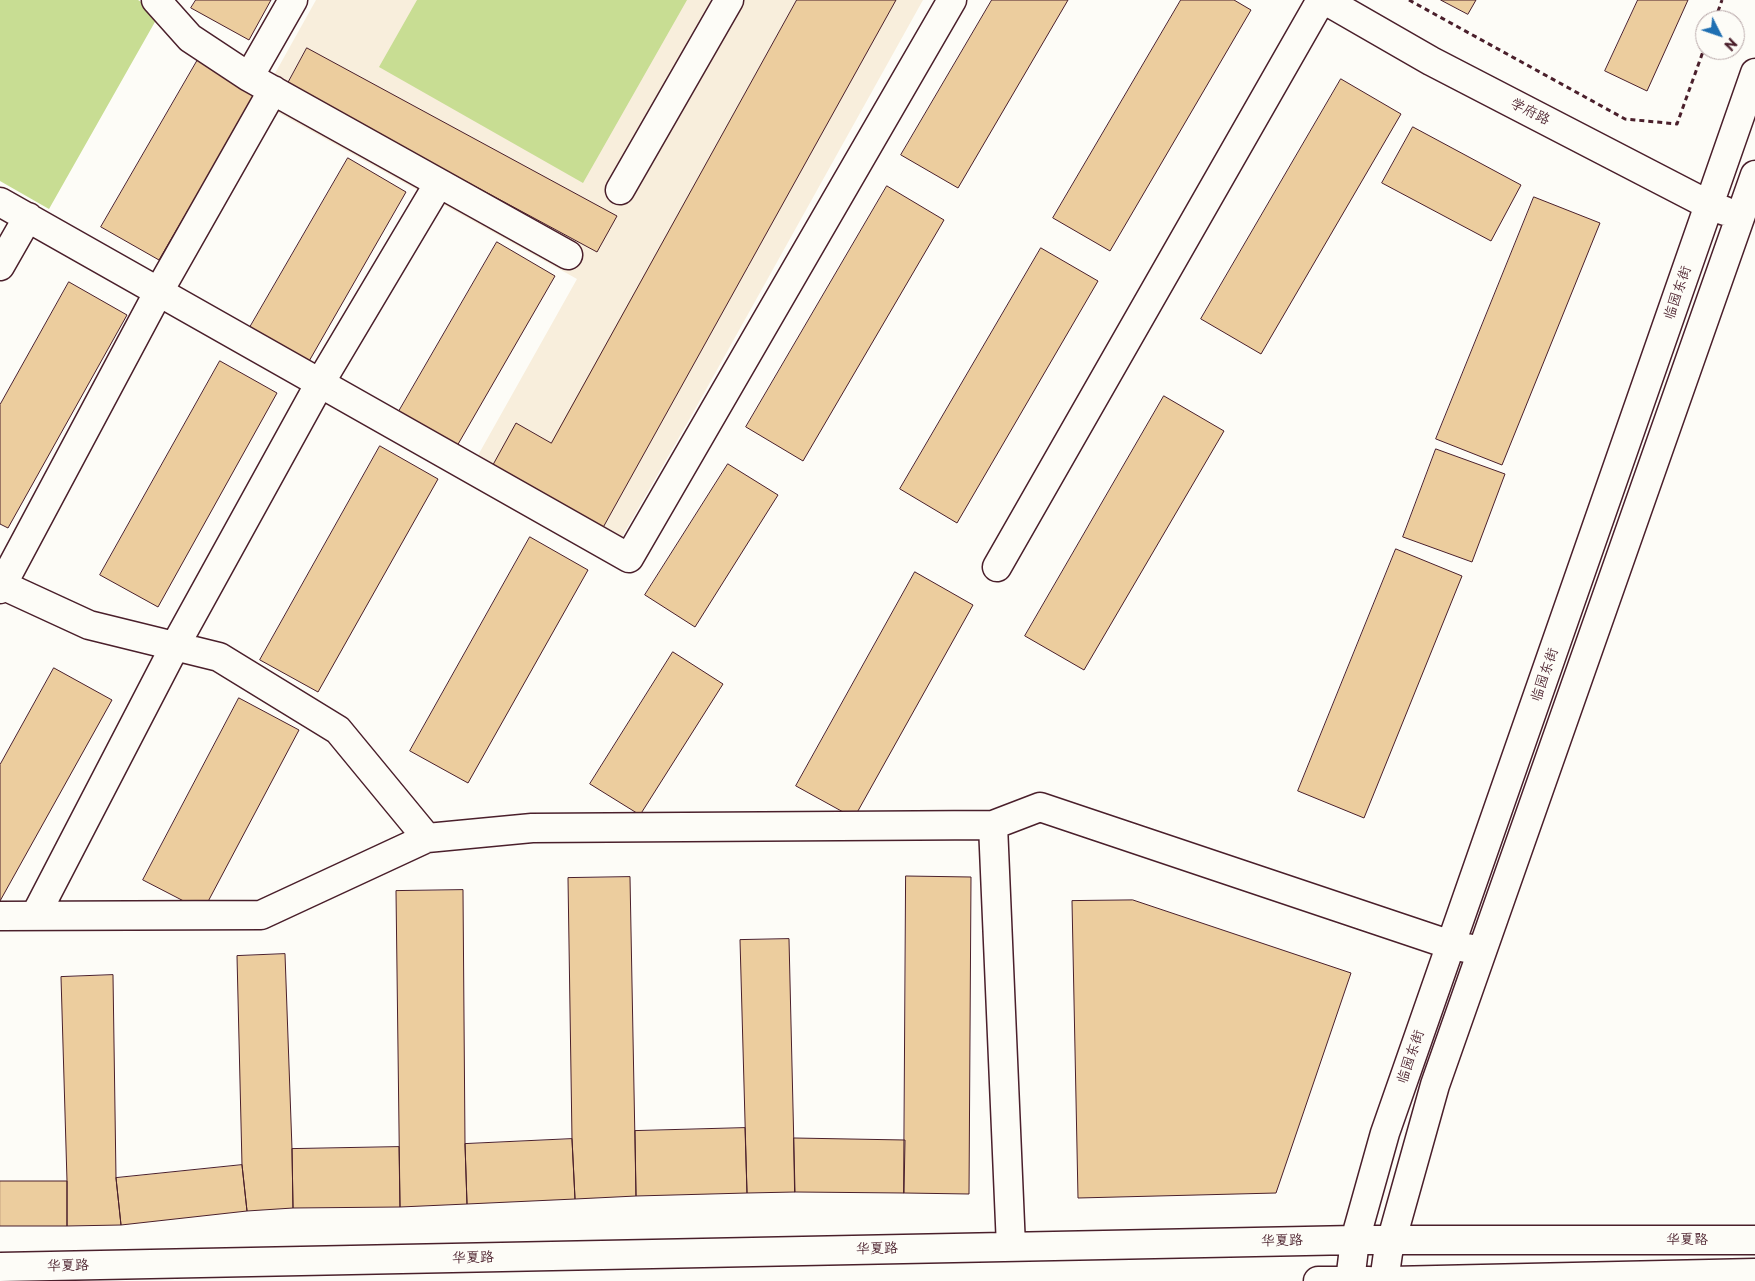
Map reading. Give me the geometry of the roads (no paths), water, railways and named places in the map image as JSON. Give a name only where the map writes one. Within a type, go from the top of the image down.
[{"type":"street","points":[[156,0],[190,38],[249,77],[568,255]]},
{"type":"street","points":[[249,77],[293,0]]},
{"type":"street","points":[[620,190],[729,0]]},
{"type":"street","points":[[0,202],[629,558],[952,0]]},
{"type":"street","points":[[998,566],[1321,0]]},
{"type":"street","name":"学府路","points":[[1325,0],[1431,61],[1709,205],[1740,217]]},
{"type":"street","name":"临园东街","points":[[1350,1281],[1355,1240],[1385,1133],[1755,73]]},
{"type":"street","points":[[273,90],[159,292],[1,586],[89,625],[219,657],[338,730],[426,838]]},
{"type":"street","points":[[1384,1281],[1392,1240],[1435,1085],[1755,175]]},
{"type":"street","points":[[35,916],[175,646],[320,383],[439,183]]},
{"type":"street","points":[[0,266],[28,218]]},
{"type":"street","points":[[0,916],[261,915],[426,838],[532,828],[993,825],[1040,807],[1451,945],[1482,951]]},
{"type":"street","points":[[993,825],[1011,1247]]},
{"type":"street","name":"华夏路","points":[[0,1267],[1355,1240],[1755,1240]]},
{"type":"street","points":[[1391,1281],[1755,1273]]},
{"type":"street","points":[[1318,1281],[1378,1281]]}]
